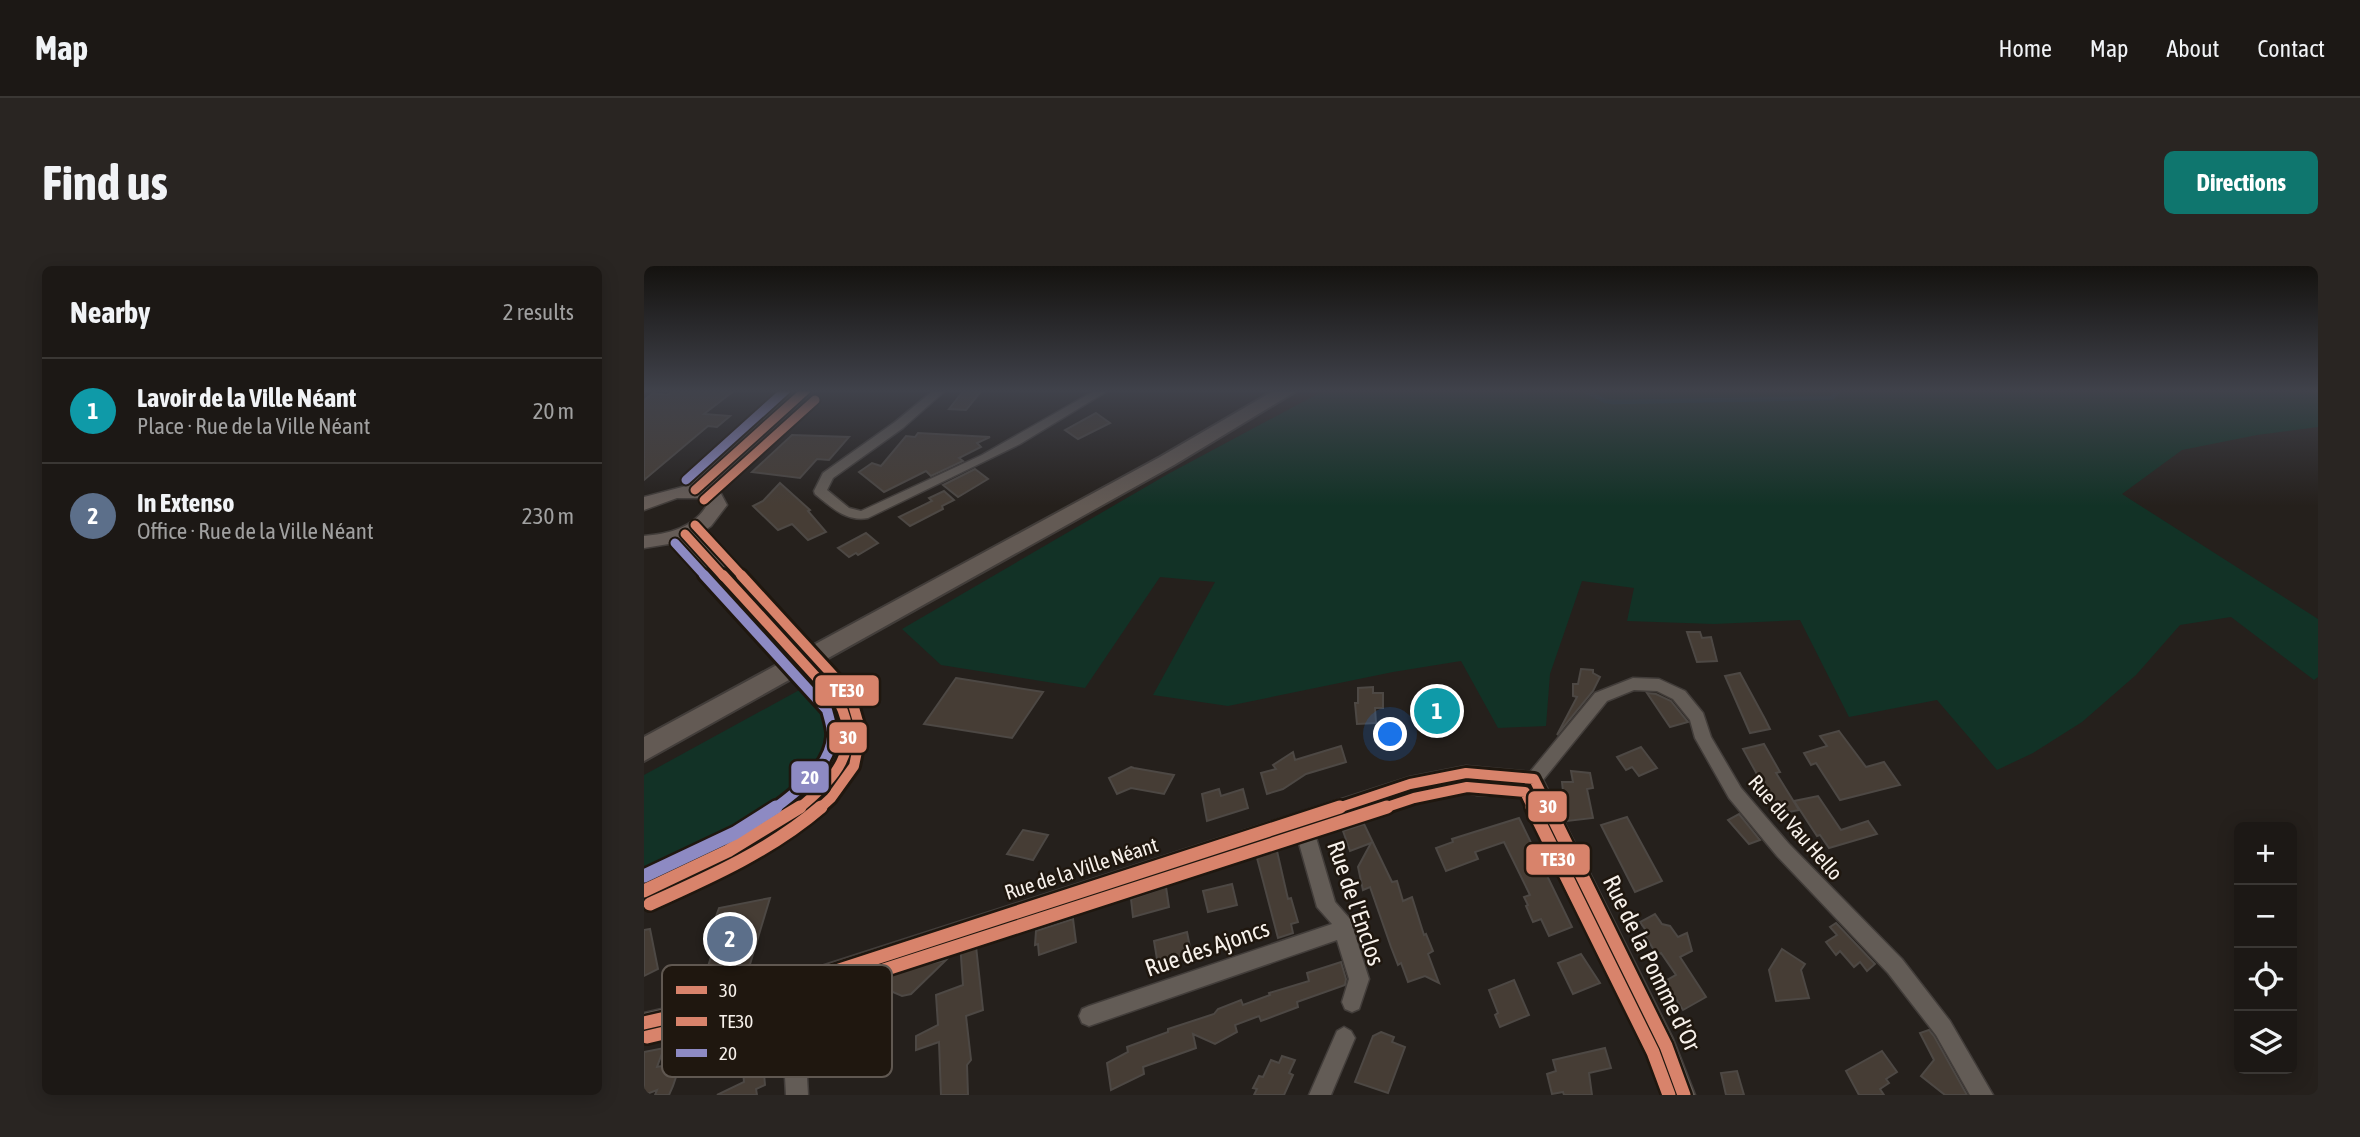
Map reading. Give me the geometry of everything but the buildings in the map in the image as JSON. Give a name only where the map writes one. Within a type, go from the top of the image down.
[{"type":"highway","points":[[644,734],[1199,429]]},
{"type":"highway","points":[[644,750],[1222,429]]},
{"type":"main road","points":[[695,490],[763,429]]},
{"type":"main road","points":[[644,504],[670,494],[695,490],[712,494],[717,505],[708,519],[685,534],[644,542]]},
{"type":"main road","points":[[644,891],[762,834],[815,797],[837,770],[847,746],[848,723],[839,702],[685,534]]},
{"type":"street","points":[[895,429],[828,476],[821,484],[820,491],[844,512],[852,516],[863,515],[926,488],[1038,429]]},
{"type":"street","name":"Rue du Vau Hello","points":[[1537,785],[1601,696],[1633,684],[1659,685],[1679,695],[1697,718],[1703,738],[1735,793],[1783,850],[1895,966],[1943,1027],[1982,1095]]},
{"type":"street","name":"Rue de la Ville Néant","points":[[857,965],[1431,779],[1477,788],[1537,785]]},
{"type":"street","name":"Rue de la Pomme d'Or","points":[[1537,785],[1666,1046],[1684,1095]]},
{"type":"street","name":"Rue de l'Enclos","points":[[1302,821],[1327,907],[1340,919],[1359,978],[1352,1002]]},
{"type":"street","name":"Rue des Ajoncs","points":[[1089,1016],[1343,929]]},
{"type":"street","name":"Rue de la Ville Néant","points":[[644,1023],[662,1019]]},
{"type":"street","points":[[1320,1095],[1344,1038]]},
{"type":"street","points":[[796,1077],[797,1095]]},
{"type":"green space","points":[[1253,429],[2305,429],[2182,450],[2122,494],[2318,619],[2318,677],[2314,680],[2231,617],[2180,625],[2136,675],[2082,722],[2033,753],[1997,770],[1937,700],[1849,717],[1800,620],[1714,624],[1627,621],[1634,588],[1582,581],[1550,674],[1546,726],[1498,728],[1461,661],[1228,706],[1153,695],[1215,582],[1160,577],[1085,688],[941,665],[902,629],[1168,474]]},
{"type":"green space","points":[[803,688],[825,707],[826,720],[827,740],[824,753],[810,780],[792,798],[744,830],[644,877],[644,775]]},
{"type":"transit line","name":"20","points":[[686,480],[743,429]]},
{"type":"transit line","name":"30","points":[[695,490],[763,429]]},
{"type":"transit line","name":"TE30","points":[[704,500],[783,429]]},
{"type":"transit line","name":"TE30","points":[[650,904],[720,872],[799,826],[831,798],[854,766],[861,732],[850,694],[695,525]]},
{"type":"transit line","name":"30","points":[[644,891],[728,851],[791,814],[818,793],[837,771],[848,742],[847,724],[839,702],[685,534]]},
{"type":"transit line","name":"20","points":[[644,876],[735,833],[769,812],[800,789],[822,764],[832,738],[827,710],[675,543]]},
{"type":"transit line","name":"30","points":[[854,965],[1410,784],[1466,773],[1534,779],[1666,1046],[1684,1095]]},
{"type":"transit line","name":"TE30","points":[[892,967],[1414,798],[1467,787],[1525,792],[1653,1052],[1669,1095]]},
{"type":"transit line","name":"30","points":[[644,1023],[662,1019]]},
{"type":"transit line","name":"TE30","points":[[647,1037],[662,1033]]},
{"type":"place","name":"Lavoir de la Ville Néant","points":[[1437,711]]},
{"type":"place","name":"In Extenso","points":[[730,939]]}]
